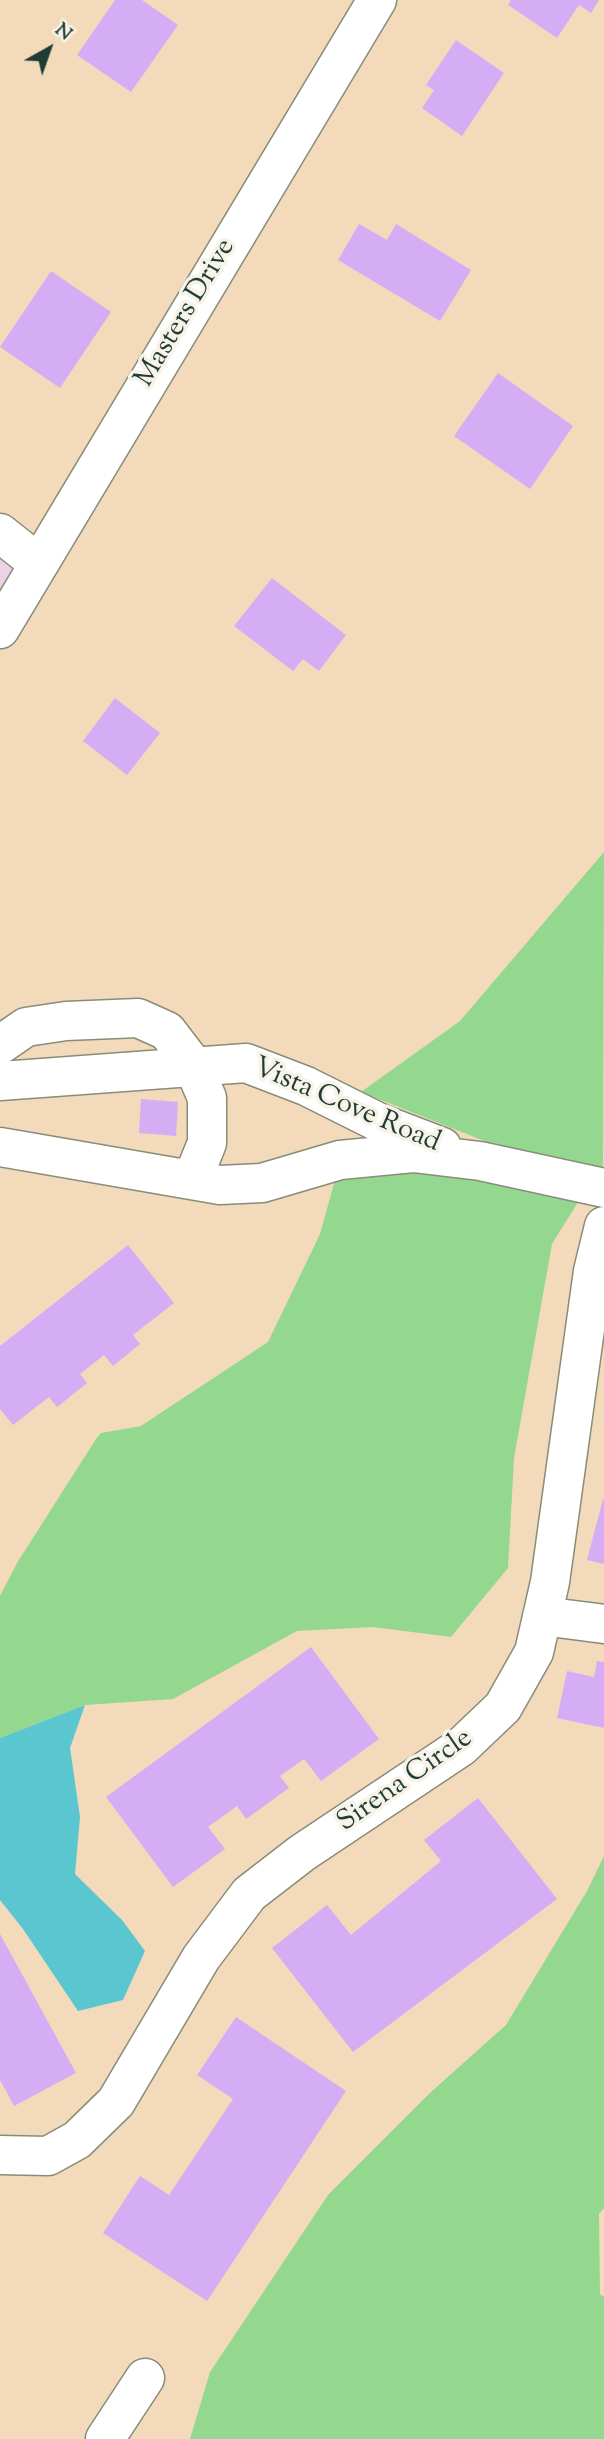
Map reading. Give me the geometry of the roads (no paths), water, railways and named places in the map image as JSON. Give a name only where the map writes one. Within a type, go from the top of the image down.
[{"type":"street","name":"Masters Drive","points":[[0,629],[37,563],[377,0]]},
{"type":"street","points":[[0,533],[37,563]]},
{"type":"street","points":[[0,1045],[26,1027],[66,1021],[138,1018],[167,1031],[193,1065],[207,1098],[207,1143],[192,1180]]},
{"type":"street","name":"Vista Cove Road","points":[[0,1081],[246,1063],[306,1086],[382,1124],[480,1161]]},
{"type":"street","name":"Vista Cove Road","points":[[0,1147],[220,1185],[262,1183],[340,1160],[413,1153],[480,1161],[604,1188]]},
{"type":"street","name":"Sirena Circle","points":[[0,2155],[48,2156],[77,2140],[116,2102],[201,1958],[250,1894],[302,1853],[461,1747],[503,1707],[534,1652],[550,1582],[593,1271],[604,1226]]},
{"type":"street","points":[[542,1616],[604,1625]]},
{"type":"street","points":[[105,2439],[145,2378]]},
{"type":"water","points":[[85,1705],[70,1748],[80,1817],[75,1874],[122,1920],[145,1951],[123,2000],[78,2011],[23,1929],[0,1900],[0,1738]]}]
